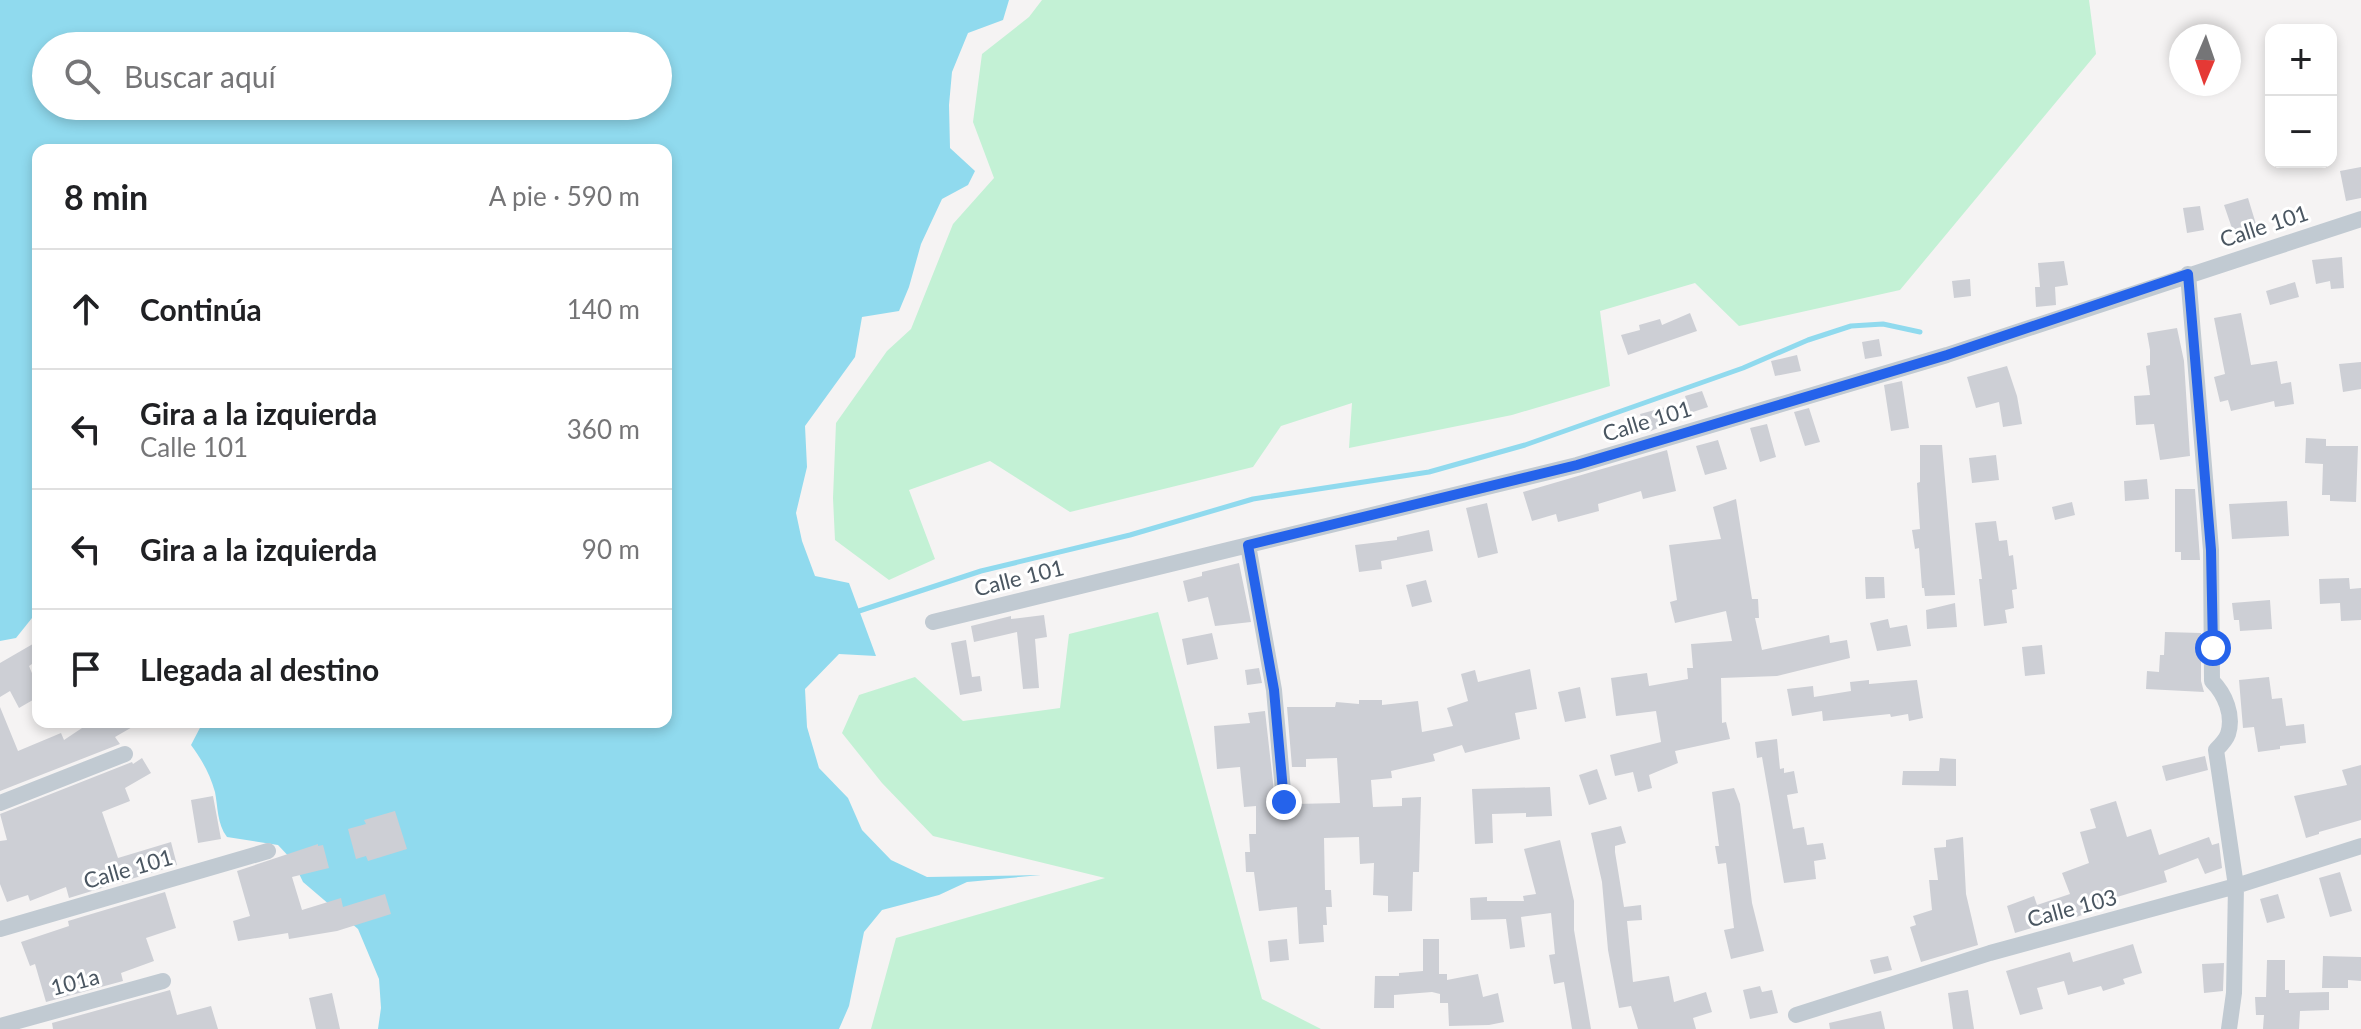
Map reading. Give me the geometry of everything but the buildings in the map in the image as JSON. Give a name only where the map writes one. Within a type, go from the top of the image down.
[{"type":"street","name":"Calle 101","points":[[933,622],[1577,465],[1947,355],[2361,219]]},
{"type":"street","points":[[2188,274],[2211,550],[2212,681],[2224,693],[2228,712],[2228,735],[2216,750],[2236,886],[2234,993],[2229,1029]]},
{"type":"street","points":[[1248,545],[1274,690],[1284,802]]},
{"type":"street","points":[[0,803],[125,754]]},
{"type":"street","name":"Calle 103","points":[[1796,1015],[1990,953],[2236,886],[2361,846]]},
{"type":"street","name":"Calle 101","points":[[0,929],[268,851]]},
{"type":"street","name":"101a","points":[[0,1026],[163,981]]},
{"type":"green space","points":[[1042,0],[2089,0],[2096,54],[1900,290],[1739,326],[1695,283],[1600,311],[1610,386],[1512,415],[1349,448],[1352,403],[1281,426],[1253,467],[1070,512],[990,461],[909,490],[935,559],[889,580],[835,540],[836,423],[887,351],[911,329],[953,224],[994,178],[973,122],[982,54],[1029,17]]},
{"type":"green space","points":[[1158,612],[1262,999],[1321,1029],[871,1029],[896,938],[1105,878],[933,836],[882,783],[842,733],[859,695],[915,677],[963,721],[1060,708],[1069,634]]},
{"type":"water","points":[[0,0],[1009,0],[1003,20],[968,33],[952,72],[950,148],[975,171],[968,185],[942,199],[921,244],[899,311],[862,317],[855,357],[805,426],[807,467],[796,513],[815,576],[849,583],[876,656],[839,654],[805,689],[807,727],[819,768],[848,798],[862,830],[891,860],[927,877],[1041,875],[967,882],[939,895],[882,910],[864,932],[849,1006],[839,1029],[378,1029],[381,1008],[379,979],[358,929],[303,882],[293,861],[278,845],[227,837],[220,821],[211,779],[191,745],[200,728],[672,728],[672,144],[32,144],[32,618],[16,638],[0,641]]},
{"type":"waterway","points":[[859,611],[981,571],[1130,535],[1253,499],[1429,472],[1525,445],[1743,368],[1808,340],[1851,326],[1883,324],[1920,332]]},
{"type":"route","points":[[1284,802],[1274,690],[1248,545],[1577,465],[1947,355],[2188,274],[2211,550],[2213,648]]}]
